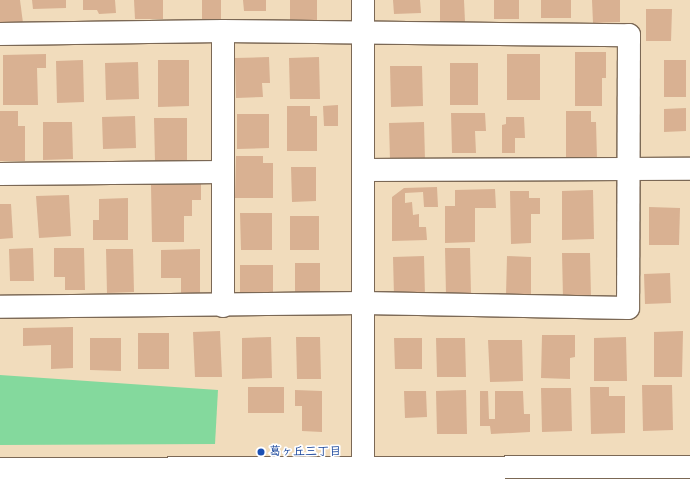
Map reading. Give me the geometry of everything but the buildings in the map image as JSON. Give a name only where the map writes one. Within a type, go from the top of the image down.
[{"type":"street","points":[[363,0],[363,473]]},
{"type":"street","points":[[223,31],[223,306]]},
{"type":"street","points":[[0,34],[223,31],[363,34],[629,36],[628,308],[363,303],[223,306],[0,307]]},
{"type":"street","points":[[363,170],[690,169]]},
{"type":"street","points":[[0,174],[223,172]]},
{"type":"street","points":[[0,469],[363,473],[610,473],[690,467]]},
{"type":"green space","points":[[0,375],[218,390],[215,444],[0,445]]},
{"type":"place","name":"葛ヶ丘三丁目","points":[[261,452]]}]
